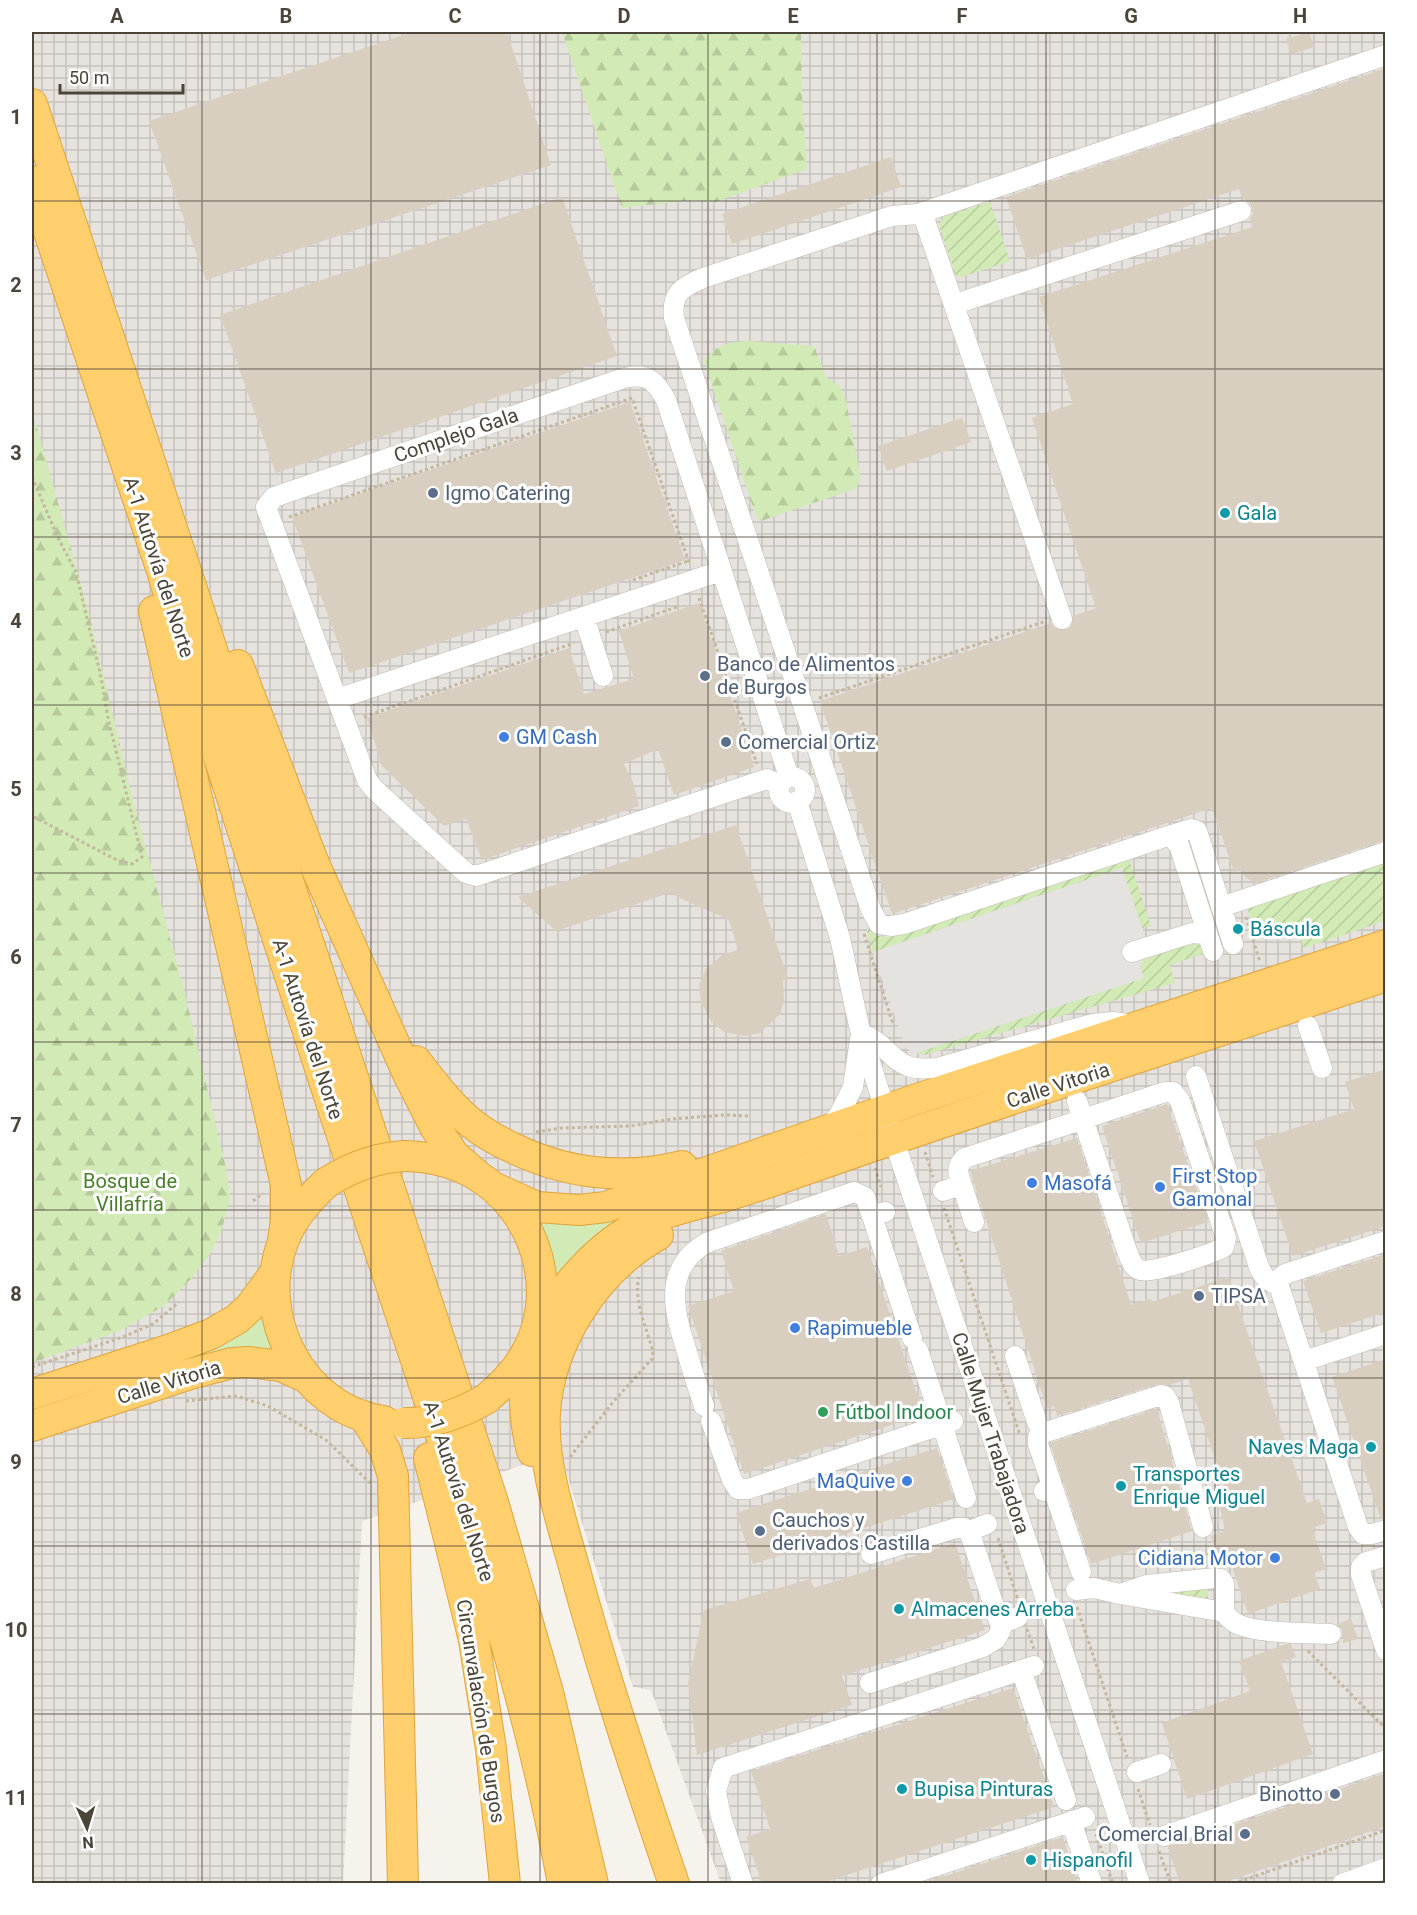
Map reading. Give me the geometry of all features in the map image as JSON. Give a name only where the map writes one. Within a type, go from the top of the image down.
[{"type":"highway","name":"A-1 Autovía del Norte","points":[[32,104],[493,1502],[548,1692],[593,1884]]},
{"type":"highway","name":"A-1 Autovía del Norte","points":[[32,181],[162,571],[200,699],[473,1533],[503,1631],[546,1799],[563,1884]]},
{"type":"highway","points":[[98,306],[119,330],[204,577],[313,861],[344,930],[410,1052],[442,1096],[480,1130],[518,1151],[561,1167],[589,1172],[635,1173],[679,1167],[727,1154],[783,1133],[822,1132]]},
{"type":"highway","points":[[86,346],[96,397],[130,512],[158,627],[286,1185],[286,1221],[275,1273],[274,1301],[278,1324],[291,1355],[307,1378],[320,1391],[342,1406],[364,1416],[403,1423],[448,1418],[486,1399],[508,1379],[526,1354],[538,1325],[542,1299],[542,1277],[538,1255],[528,1230],[515,1209],[454,1155],[428,1116],[313,861]]},
{"type":"highway","name":"Calle Vitoria","points":[[485,1181],[537,1207],[579,1209],[606,1207],[885,1109],[1386,945]]},
{"type":"highway","name":"Calle Vitoria","points":[[538,1325],[577,1273],[592,1258],[630,1229],[691,1205],[732,1195],[894,1138],[1386,976]]},
{"type":"highway","points":[[283,1240],[298,1213],[310,1198],[326,1183],[364,1163],[406,1156],[441,1160],[485,1181]]},
{"type":"highway","points":[[590,1627],[562,1525],[546,1444],[545,1412],[556,1362],[580,1309],[599,1284],[626,1257],[659,1234],[732,1195]]},
{"type":"highway","name":"Circunvalación de Burgos","points":[[371,1225],[474,1640],[491,1749],[504,1884]]},
{"type":"highway","name":"Calle Vitoria","points":[[32,1394],[178,1347],[223,1328],[250,1307],[275,1273]]},
{"type":"highway","points":[[526,1354],[523,1403],[528,1434],[555,1532],[590,1627],[674,1884]]},
{"type":"highway","name":"Calle Vitoria","points":[[32,1426],[232,1363],[248,1362],[281,1366],[307,1378]]},
{"type":"highway","points":[[364,1416],[385,1450],[393,1476],[403,1884]]},
{"type":"street","points":[[1233,944],[1197,831],[1191,829],[904,924],[884,926],[879,924],[873,917],[674,318],[673,306],[676,296],[685,286],[703,278],[892,216],[918,214],[1386,55]]},
{"type":"street","points":[[955,304],[1241,211]]},
{"type":"street","points":[[918,214],[924,218],[930,231],[1058,619]]},
{"type":"street","name":"Complejo Gala","points":[[639,376],[649,378],[658,386],[666,400],[721,571],[785,781],[767,779],[476,876],[466,873],[367,780],[266,507],[270,501],[283,494],[624,378],[639,376]]},
{"type":"street","points":[[338,699],[721,571]]},
{"type":"street","points":[[584,617],[603,676]]},
{"type":"street","name":"Calle Mujer Trabajadora","points":[[785,781],[782,797],[789,802],[797,801],[840,938],[861,1034],[1140,1884]]},
{"type":"street","points":[[1132,952],[1192,933],[1203,934],[1211,945],[1179,845],[1171,837],[1165,837]]},
{"type":"street","points":[[1221,907],[1386,852]]},
{"type":"street","points":[[822,1132],[839,1115],[853,1087],[861,1034],[873,1037],[907,1066],[937,1068],[1092,1024],[1113,1022],[1139,1026]]},
{"type":"street","points":[[1308,1026],[1322,1068]]},
{"type":"street","points":[[894,1138],[902,1122],[909,1116],[996,1086],[1010,1079],[1033,1060]]},
{"type":"street","points":[[1196,1076],[1259,1267],[1268,1281],[1280,1286]]},
{"type":"street","points":[[974,1222],[953,1188],[957,1168],[965,1158],[1080,1110],[1173,1092],[1180,1101],[1226,1238],[1224,1247],[1151,1272],[1138,1270],[1127,1251],[1080,1110]]},
{"type":"street","name":"Calle Vitoria","points":[[732,1195],[743,1180],[876,1129],[881,1123],[885,1109]]},
{"type":"street","points":[[948,1423],[748,1489],[738,1489],[732,1480],[708,1414],[674,1305],[677,1278],[692,1251],[706,1243],[854,1192],[865,1197],[879,1214],[915,1344],[948,1423],[962,1466],[966,1498]]},
{"type":"street","points":[[1386,1241],[1285,1274],[1280,1278],[1280,1286],[1358,1527],[1363,1534],[1386,1530]]},
{"type":"street","points":[[1304,1361],[1386,1334]]},
{"type":"street","points":[[1014,1356],[1037,1422]]},
{"type":"street","points":[[32,1383],[40,1380],[71,1381]]},
{"type":"street","points":[[32,1437],[88,1418],[158,1386]]},
{"type":"street","points":[[1203,1527],[1169,1403],[1165,1396],[1161,1395],[1043,1432],[1038,1437],[1048,1490],[1078,1581],[1094,1588],[1120,1594],[1224,1612],[1232,1621],[1240,1625],[1268,1630],[1331,1634]]},
{"type":"street","points":[[870,1683],[983,1647],[996,1639],[1009,1621],[978,1528],[956,1528],[871,1554]]},
{"type":"street","points":[[1386,1556],[1366,1562],[1361,1567],[1361,1575],[1386,1650]]},
{"type":"street","points":[[1120,1594],[1147,1585],[1221,1579],[1224,1584],[1224,1612]]},
{"type":"street","points":[[743,1884],[721,1817],[716,1791],[723,1768],[1027,1668],[1066,1800]]},
{"type":"street","points":[[1164,1836],[1386,1760]]},
{"type":"street","points":[[1137,1772],[1161,1764]]},
{"type":"street","points":[[881,1884],[1078,1819],[1092,1884]]},
{"type":"street","points":[[1342,1884],[1386,1868]]},
{"type":"path","points":[[289,520],[290,515],[632,398],[688,561],[632,580]]},
{"type":"path","points":[[32,477],[58,540],[75,572],[142,856],[132,864],[119,861],[32,816]]},
{"type":"path","points":[[690,602],[701,598],[759,769]]},
{"type":"path","points":[[364,719],[363,716],[679,606]]},
{"type":"path","points":[[815,702],[817,698],[1058,619]]},
{"type":"path","points":[[1241,900],[1260,964]]},
{"type":"path","points":[[518,1151],[524,1140],[536,1132],[562,1128],[631,1126],[724,1114],[750,1116]]},
{"type":"path","points":[[566,1461],[613,1402],[652,1359],[653,1352],[637,1286],[641,1268]]},
{"type":"path","points":[[32,1367],[140,1330],[153,1324],[179,1302]]},
{"type":"path","points":[[184,1401],[236,1396],[268,1406],[326,1440],[374,1486]]},
{"type":"path","points":[[1306,1633],[1307,1650],[1386,1729]]},
{"type":"path","points":[[1233,1884],[1386,1830]]},
{"type":"shaded area","points":[[32,32],[1385,32],[1385,1883],[721,1883],[651,1690],[633,1687],[560,1452],[362,1521],[343,1883],[32,1884]]},
{"type":"shaded area","points":[[1122,868],[1152,957],[1143,960],[1140,965],[1144,978],[916,1053],[906,1049],[873,952]]},
{"type":"green space","points":[[562,32],[801,32],[802,96],[807,169],[715,202],[691,200],[622,208]]},
{"type":"green space","points":[[990,202],[1010,261],[961,277],[956,276],[939,225],[943,217]]},
{"type":"green space","points":[[747,341],[814,346],[826,377],[840,386],[846,401],[860,474],[857,488],[761,521],[756,516],[704,361],[722,345]]},
{"type":"green space","name":"Bosque de Villafría","points":[[32,410],[89,613],[131,792],[184,990],[226,1168],[230,1198],[222,1229],[211,1253],[190,1280],[164,1306],[119,1331],[32,1363]]},
{"type":"green space","points":[[1129,859],[1151,926],[1142,928],[1121,868],[873,952],[866,928],[878,936],[892,937]]},
{"type":"green space","points":[[1385,861],[1385,921],[1304,948],[1296,923],[1256,936],[1247,907]]},
{"type":"green space","points":[[1187,945],[1202,945],[1208,952],[1170,965],[1175,983],[924,1055],[916,1053],[1144,978],[1140,965],[1143,960]]},
{"type":"green space","points":[[628,1212],[556,1282],[551,1249],[546,1235],[536,1220]]},
{"type":"green space","points":[[263,1312],[266,1335],[272,1350],[32,1414],[32,1404]]},
{"type":"green space","points":[[1208,1587],[1208,1598],[1148,1591]]},
{"type":"building","points":[[412,32],[507,32],[551,165],[206,280],[149,121]]},
{"type":"building","points":[[1309,32],[1314,47],[1291,54],[1286,39]]},
{"type":"building","name":"Gala","points":[[1386,68],[1386,840],[1256,883],[1245,877],[1242,870],[1234,872],[1212,808],[892,914],[820,701],[1051,623],[1055,628],[1065,630],[1071,626],[1073,616],[1096,608],[1032,418],[1073,404],[1039,297],[1252,227],[1250,219],[1253,213],[1252,207],[1243,199],[1239,189],[1027,259],[1006,197]]},
{"type":"building","points":[[891,157],[901,187],[732,244],[722,214]]},
{"type":"building","points":[[562,197],[617,356],[276,473],[220,315]]},
{"type":"building","points":[[630,402],[685,560],[349,673],[292,517]]},
{"type":"building","points":[[962,418],[971,442],[887,471],[878,446]]},
{"type":"building","name":"GM Cash","points":[[699,603],[754,767],[674,795],[658,749],[624,764],[633,782],[639,806],[482,860],[466,819],[444,826],[382,766],[367,718],[569,648],[584,694],[634,679],[619,631]]},
{"type":"building","points":[[736,825],[788,978],[783,980],[784,1001],[780,1014],[760,1033],[744,1036],[724,1032],[711,1021],[701,1002],[699,985],[706,969],[722,955],[738,950],[729,920],[669,893],[556,931],[518,897]]},
{"type":"building","points":[[1386,1069],[1386,1226],[1293,1256],[1254,1141],[1354,1109],[1345,1082]]},
{"type":"building","points":[[1167,1104],[1208,1222],[1141,1243],[1102,1126]]},
{"type":"building","points":[[1077,1138],[1131,1305],[1151,1299],[1152,1302],[1228,1277],[1307,1503],[1319,1499],[1327,1523],[1312,1528],[1326,1569],[1314,1573],[1320,1589],[1248,1614],[1225,1547],[1216,1550],[1211,1536],[1225,1531],[1217,1494],[1226,1491],[1188,1379],[1169,1385],[1157,1384],[1057,1416],[1054,1406],[1047,1408],[970,1171]]},
{"type":"building","name":"Rapimueble","points":[[826,1214],[839,1256],[867,1247],[924,1414],[744,1474],[688,1306],[734,1291],[721,1251]]},
{"type":"building","points":[[1386,1254],[1386,1312],[1321,1333],[1303,1281]]},
{"type":"building","name":"Naves Maga","points":[[1386,1359],[1386,1518],[1381,1519],[1332,1377]]},
{"type":"building","name":"Transportes Enrique Miguel","points":[[1157,1409],[1192,1531],[1091,1564],[1050,1443]]},
{"type":"building","points":[[937,1448],[954,1499],[753,1564],[736,1513]]},
{"type":"building","points":[[955,1543],[985,1630],[842,1676],[852,1705],[697,1755],[688,1683],[704,1610],[810,1579],[814,1588]]},
{"type":"building","points":[[1351,1619],[1358,1639],[1343,1643],[1342,1629],[1337,1624]]},
{"type":"building","points":[[1286,1644],[1291,1645],[1296,1657],[1281,1662],[1313,1754],[1187,1799],[1162,1723],[1250,1691],[1239,1661]]},
{"type":"building","name":"Bupisa Pinturas","points":[[1013,1688],[1054,1807],[819,1884],[762,1884],[746,1837],[770,1829],[751,1771]]},
{"type":"building","points":[[1386,1773],[1386,1826],[1220,1884],[1180,1884],[1168,1847]]},
{"type":"building","name":"Hispanofil","points":[[1063,1837],[1078,1884],[930,1884],[930,1881]]},
{"type":"place","name":"Igmo Catering","points":[[433,493]]},
{"type":"place","name":"Gala","points":[[1225,513]]},
{"type":"place","name":"Banco de Alimentos de Burgos","points":[[705,676]]},
{"type":"place","name":"GM Cash","points":[[504,737]]},
{"type":"place","name":"Comercial Ortiz","points":[[726,742]]},
{"type":"place","name":"Báscula","points":[[1238,929]]},
{"type":"place","name":"Masofá","points":[[1032,1183]]},
{"type":"place","name":"First Stop Gamonal","points":[[1160,1187]]},
{"type":"place","name":"TIPSA","points":[[1199,1296]]},
{"type":"place","name":"Rapimueble","points":[[795,1328]]},
{"type":"place","name":"Fútbol Indoor","points":[[823,1412]]},
{"type":"place","name":"Naves Maga","points":[[1371,1447]]},
{"type":"place","name":"MaQuive","points":[[907,1481]]},
{"type":"place","name":"Transportes Enrique Miguel","points":[[1121,1486]]},
{"type":"place","name":"Cauchos y derivados Castilla","points":[[760,1531]]},
{"type":"place","name":"Cidiana Motor","points":[[1275,1558]]},
{"type":"place","name":"Almacenes Arreba","points":[[899,1609]]},
{"type":"place","name":"Bupisa Pinturas","points":[[902,1789]]},
{"type":"place","name":"Binotto","points":[[1335,1794]]},
{"type":"place","name":"Comercial Brial","points":[[1245,1834]]},
{"type":"place","name":"Hispanofil","points":[[1031,1860]]}]
